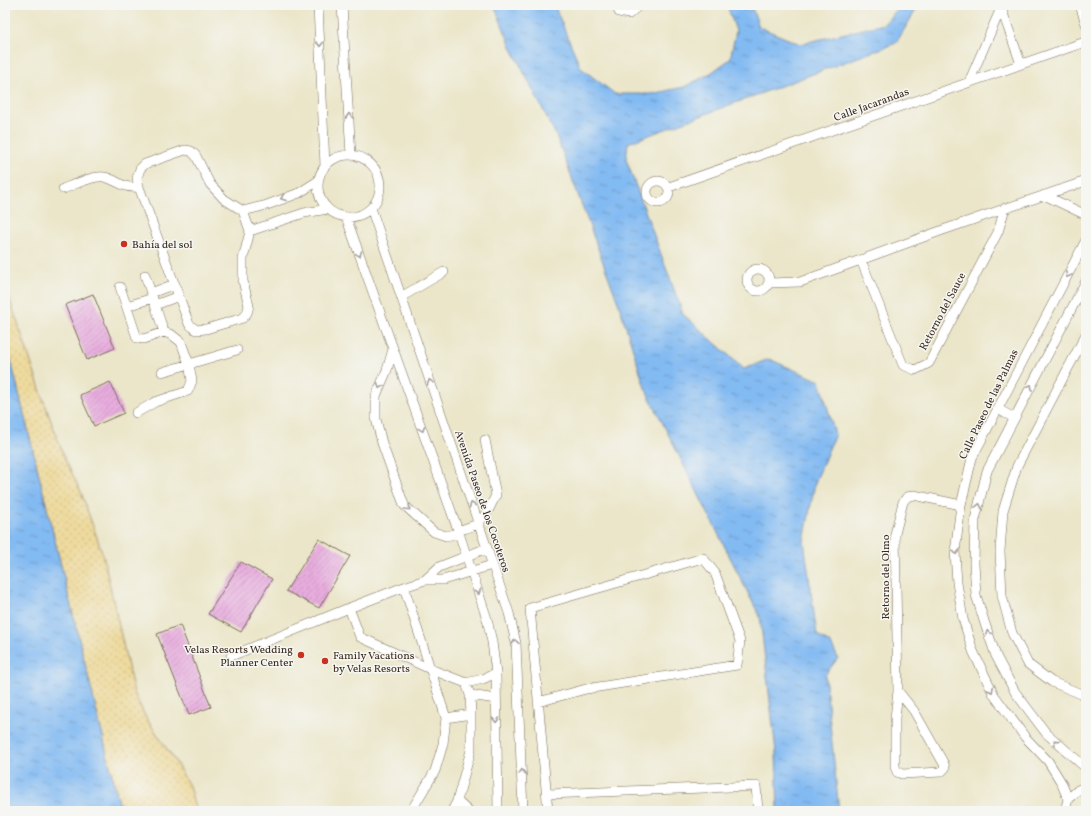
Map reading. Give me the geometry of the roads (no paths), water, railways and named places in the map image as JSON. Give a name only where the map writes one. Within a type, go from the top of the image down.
[{"type":"street","points":[[318,5],[325,166]]},
{"type":"street","points":[[342,5],[351,155]]},
{"type":"street","points":[[616,5],[619,12],[629,14],[637,7],[637,5]]},
{"type":"street","points":[[1080,5],[1086,24]]},
{"type":"street","points":[[1001,6],[1021,64]]},
{"type":"street","points":[[969,82],[1001,6]]},
{"type":"street","name":"Calle Jacarandas","points":[[669,187],[773,152],[1086,40]]},
{"type":"street","points":[[185,150],[191,151],[196,156],[210,184],[224,199],[243,211],[250,231],[243,259],[244,281],[249,306],[247,313],[243,318],[206,329],[196,330],[189,324],[139,187],[137,178],[140,169],[145,164],[185,150]]},
{"type":"street","points":[[351,155],[361,158],[369,163],[376,171],[380,190],[377,199],[371,208],[356,216],[346,217],[336,215],[322,202],[319,195],[318,181],[320,173],[332,160],[341,156],[351,155]]},
{"type":"street","points":[[62,189],[98,177],[105,177],[123,186],[131,188],[139,187]]},
{"type":"street","points":[[243,211],[299,193],[318,181]]},
{"type":"street","points":[[769,283],[800,282],[1005,208],[1086,181]]},
{"type":"street","points":[[1044,195],[1086,215]]},
{"type":"street","name":"Avenida Paseo de los Cocoteros","points":[[371,208],[509,613],[516,643],[523,811]]},
{"type":"street","name":"Retorno del Sauce","points":[[861,260],[903,365],[915,370],[929,363],[998,232],[1005,208]]},
{"type":"street","points":[[250,231],[304,213],[328,209]]},
{"type":"street","points":[[346,217],[458,532],[487,619],[496,673],[498,811]]},
{"type":"street","name":"Calle Paseo de las Palmas","points":[[1068,799],[1061,782],[1048,761],[1025,737],[994,695],[973,651],[963,619],[957,583],[955,552],[961,505],[972,458],[1086,240]]},
{"type":"street","points":[[401,298],[444,272]]},
{"type":"street","points":[[145,275],[164,332]]},
{"type":"street","points":[[1086,281],[987,471],[975,520],[974,563],[976,595],[996,656],[1014,692],[1046,733],[1086,768]]},
{"type":"street","points":[[153,299],[175,284]]},
{"type":"street","points":[[120,287],[137,338],[144,339],[164,332],[172,335],[181,342],[189,364],[192,381],[188,391],[155,402],[136,413]]},
{"type":"street","points":[[127,306],[153,299],[179,296]]},
{"type":"street","points":[[1086,334],[1017,466],[1004,511],[1000,551],[1002,596],[1012,633],[1028,664],[1052,682],[1086,696]]},
{"type":"street","points":[[393,349],[387,370],[376,396],[376,419],[382,443],[404,506],[434,532],[446,536],[458,532],[478,524],[488,511],[496,495],[485,440]]},
{"type":"street","points":[[162,372],[237,350]]},
{"type":"street","points":[[998,409],[1014,418]]},
{"type":"street","name":"Retorno del Olmo","points":[[898,691],[914,712],[944,764],[945,768],[941,772],[902,774],[897,772],[895,766],[894,742],[898,691],[895,534],[903,502],[907,497],[914,495],[961,505]]},
{"type":"street","points":[[426,580],[439,567],[487,548]]},
{"type":"street","points":[[538,702],[586,689],[737,665],[740,641],[715,573],[703,558],[530,608],[538,702],[548,794],[548,811]]},
{"type":"street","points":[[231,656],[404,587],[426,580],[444,580],[492,565]]},
{"type":"street","points":[[404,587],[446,718],[443,744],[435,771],[411,811]]},
{"type":"street","points":[[349,608],[360,637],[430,669],[466,683],[483,679],[496,673]]},
{"type":"street","points":[[452,811],[457,801],[471,750],[470,695],[466,683]]},
{"type":"street","points":[[470,695],[496,700]]},
{"type":"street","points":[[446,718],[471,714]]},
{"type":"street","points":[[548,794],[756,786],[758,811]]},
{"type":"street","points":[[1065,811],[1068,799],[1078,790],[1086,787]]},
{"type":"street","points":[[457,801],[468,811]]},
{"type":"water","points":[[494,5],[554,5],[581,68],[615,94],[651,94],[684,87],[711,73],[730,59],[736,31],[727,5],[751,5],[759,27],[800,44],[884,24],[901,5],[919,5],[896,43],[628,143],[626,159],[683,314],[744,369],[769,359],[820,381],[835,434],[815,483],[804,541],[817,635],[831,644],[838,658],[825,675],[839,811],[778,811],[776,752],[760,617],[645,388],[620,308],[556,135],[512,49]]},
{"type":"water","points":[[5,336],[121,811],[5,811]]},
{"type":"place","name":"Bahía del sol","points":[[124,244]]},
{"type":"place","name":"Velas Resorts Wedding Planner Center","points":[[301,655]]},
{"type":"place","name":"Family Vacations by Velas Resorts","points":[[325,661]]}]
